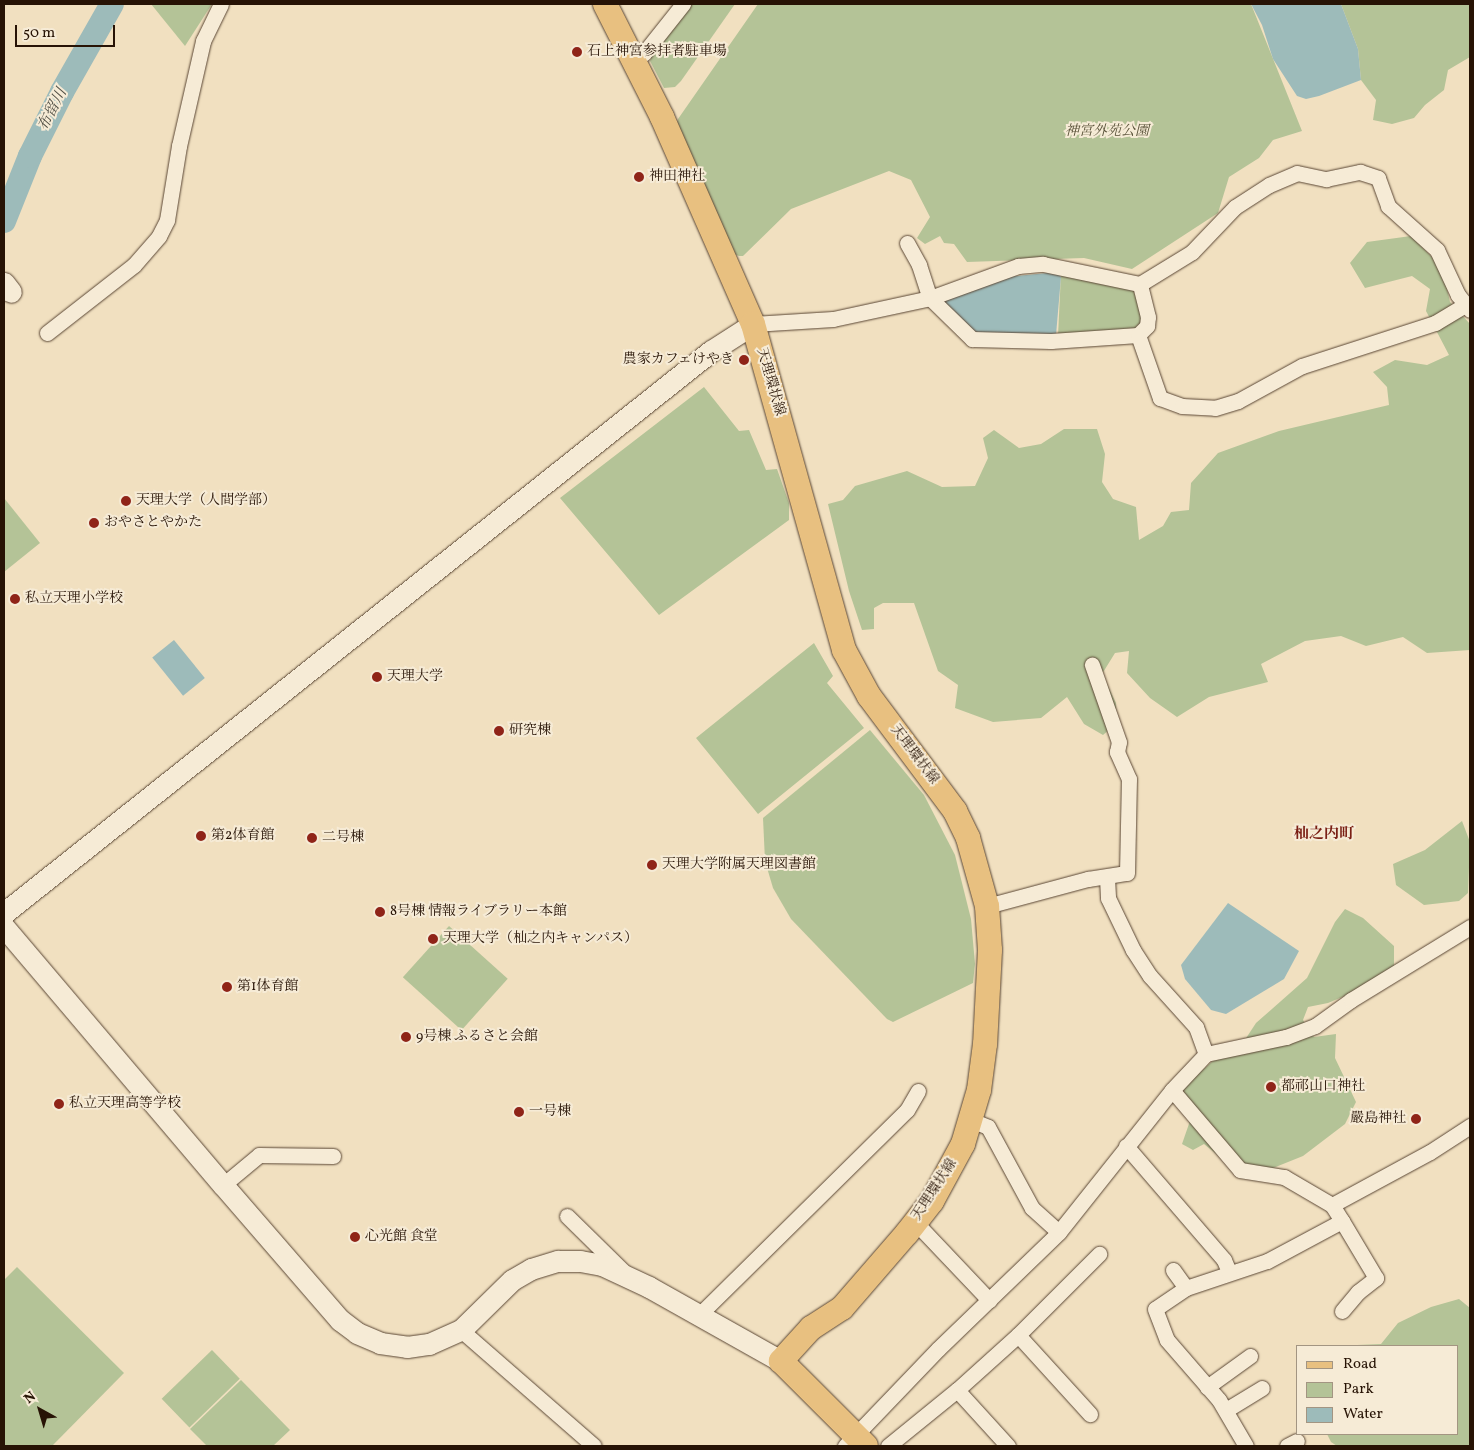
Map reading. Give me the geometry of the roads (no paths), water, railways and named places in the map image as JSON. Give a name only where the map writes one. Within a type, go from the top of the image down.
[{"type":"main road","name":"天理環状線","points":[[606,4],[662,117],[753,324],[844,650],[869,696],[954,812],[968,838],[987,906],[990,950],[986,1035],[971,1120],[949,1173],[915,1222],[842,1308],[811,1328],[781,1361]]},
{"type":"main road","points":[[781,1361],[856,1443]]},
{"type":"street","points":[[47,333],[134,265],[159,236],[167,220],[203,41],[222,4]]},
{"type":"street","points":[[633,60],[644,53],[683,4]]},
{"type":"street","points":[[4,913],[673,381],[753,324],[833,319],[930,298],[996,272],[1043,264],[1140,284],[1192,252],[1213,233],[1224,216],[1242,202],[1286,175],[1305,175],[1326,179],[1360,172],[1378,178],[1393,213],[1444,259],[1453,285],[1469,309],[1302,366],[1254,393],[1215,408],[1182,406],[1160,398],[1138,335]]},
{"type":"street","points":[[907,243],[919,265],[930,298],[972,339],[1051,341],[1138,335],[1147,326],[1148,317],[1140,284]]},
{"type":"street","points":[[987,906],[1081,880],[1107,878],[1128,873],[1130,788],[1117,752],[1119,742],[1092,665]]},
{"type":"street","points":[[1107,878],[1108,898],[1134,950],[1150,976],[1196,1028],[1206,1054]]},
{"type":"street","points":[[4,927],[340,1320],[356,1333],[380,1343],[406,1347],[429,1344],[461,1330],[512,1280],[531,1269],[558,1261],[602,1265],[699,1315],[781,1361]]},
{"type":"street","points":[[856,1443],[989,1300],[1059,1232],[1172,1090],[1206,1054],[1286,1037],[1315,1026],[1350,1000],[1470,927]]},
{"type":"street","points":[[1172,1090],[1240,1170],[1284,1177],[1332,1206],[1376,1278],[1342,1310]]},
{"type":"street","points":[[699,1315],[907,1110],[918,1091]]},
{"type":"street","points":[[971,1120],[988,1127],[1032,1208],[1059,1232]]},
{"type":"street","points":[[1332,1206],[1469,1129]]},
{"type":"street","points":[[1126,1146],[1224,1260],[1229,1272]]},
{"type":"street","points":[[223,1185],[259,1155],[333,1156]]},
{"type":"street","points":[[567,1216],[633,1280]]},
{"type":"street","points":[[1246,1446],[1226,1410],[1167,1340],[1154,1311],[1186,1288],[1229,1272],[1267,1261],[1342,1221]]},
{"type":"street","points":[[915,1222],[989,1300]]},
{"type":"street","points":[[888,1446],[957,1390],[1018,1336],[1099,1254]]},
{"type":"street","points":[[1173,1270],[1186,1288]]},
{"type":"street","points":[[461,1330],[594,1446]]},
{"type":"street","points":[[1018,1336],[1090,1414]]},
{"type":"street","points":[[1207,1387],[1250,1356]]},
{"type":"street","points":[[1226,1410],[1262,1388]]},
{"type":"street","points":[[957,1390],[1008,1446]]},
{"type":"water","points":[[1251,4],[1341,4],[1358,49],[1361,80],[1319,96],[1306,99],[1297,96],[1273,59],[1262,25]]},
{"type":"water","points":[[1057,272],[1061,277],[1056,335],[980,333],[962,327],[939,302],[1005,277]]},
{"type":"water","points":[[174,640],[205,678],[183,696],[152,658]]},
{"type":"water","points":[[1228,903],[1299,951],[1284,979],[1226,1014],[1211,1010],[1185,979],[1181,965]]},
{"type":"waterway","name":"布留川","points":[[4,221],[30,156],[62,92],[112,4]]},
{"type":"place","name":"石上神宮参拝者駐車場","points":[[577,52]]},
{"type":"place","name":"神田神社","points":[[639,177]]},
{"type":"place","name":"農家カフェけやき","points":[[744,360]]},
{"type":"place","name":"天理大学（人間学部）","points":[[126,501]]},
{"type":"place","name":"おやさとやかた","points":[[94,523]]},
{"type":"place","name":"私立天理小学校","points":[[15,599]]},
{"type":"place","name":"天理大学","points":[[377,677]]},
{"type":"place","name":"研究棟","points":[[499,731]]},
{"type":"place","name":"第2体育館","points":[[201,836]]},
{"type":"place","name":"二号棟","points":[[312,838]]},
{"type":"place","name":"天理大学附属天理図書館","points":[[652,865]]},
{"type":"place","name":"8号棟 情報ライブラリー本館","points":[[380,912]]},
{"type":"place","name":"天理大学（杣之内キャンパス）","points":[[433,939]]},
{"type":"place","name":"第1体育館","points":[[227,987]]},
{"type":"place","name":"9号棟 ふるさと会館","points":[[406,1037]]},
{"type":"place","name":"都祁山口神社","points":[[1271,1087]]},
{"type":"place","name":"私立天理高等学校","points":[[59,1104]]},
{"type":"place","name":"一号棟","points":[[519,1112]]},
{"type":"place","name":"嚴島神社","points":[[1416,1119]]},
{"type":"place","name":"心光館 食堂","points":[[355,1237]]},
{"type":"district","name":"杣之内町","points":[[1324,835]]},
{"type":"park label","name":"神宮外苑公園","points":[[1107,132]]}]
